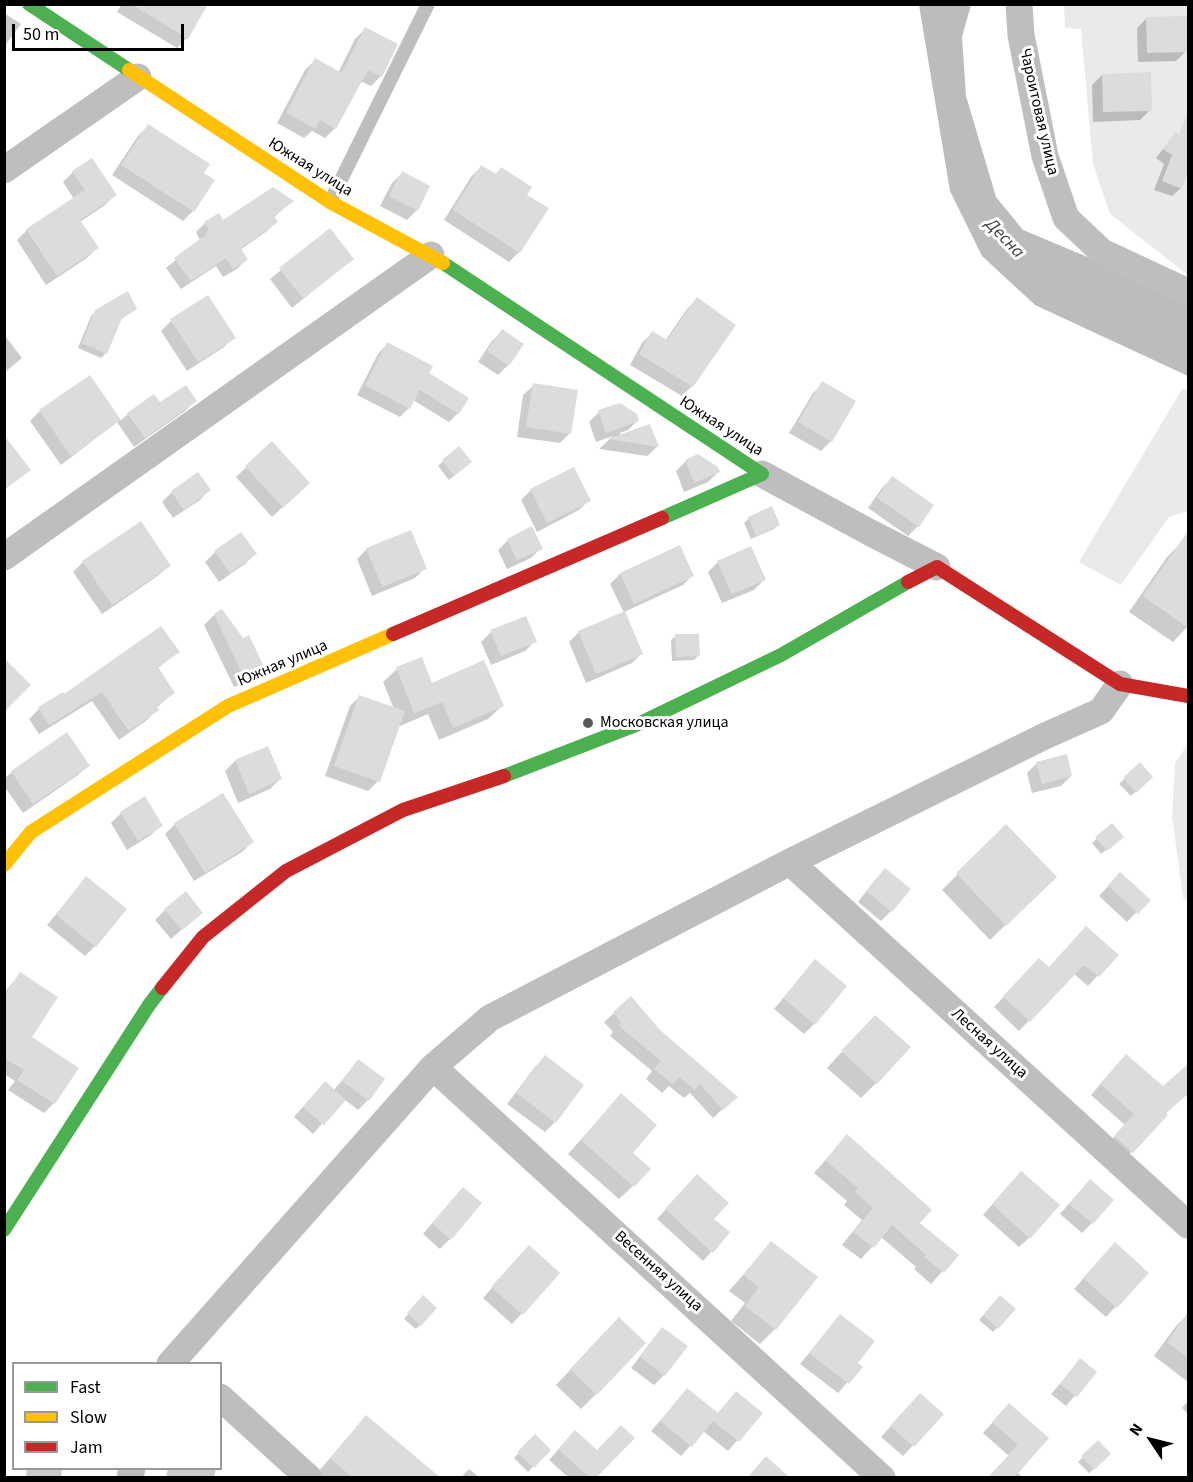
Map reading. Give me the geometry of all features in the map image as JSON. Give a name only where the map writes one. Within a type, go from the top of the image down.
[{"type":"street","name":"Южная улица","points":[[29,4],[330,202],[431,255],[762,474]]},
{"type":"street","name":"Чароитовая улица","points":[[1019,4],[1021,35],[1045,156],[1066,218],[1102,252],[1188,291]]},
{"type":"street","points":[[4,170],[138,76]]},
{"type":"street","points":[[4,558],[431,255]]},
{"type":"street","name":"Южная улица","points":[[4,865],[31,832],[228,706],[762,474]]},
{"type":"street","points":[[762,474],[937,567],[1120,684],[1188,696]]},
{"type":"street","points":[[4,1230],[149,1005],[203,937],[286,871],[403,810],[525,769],[636,725],[782,655],[891,590],[937,567]]},
{"type":"street","points":[[176,1361],[433,1067],[490,1018],[790,862],[1045,736],[1101,711],[1120,684]]},
{"type":"street","name":"Лесная улица","points":[[790,862],[1188,1225]]},
{"type":"street","name":"Весенняя улица","points":[[433,1067],[882,1478]]},
{"type":"street","points":[[222,1399],[309,1478]]},
{"type":"lane","points":[[330,202],[428,4]]},
{"type":"shaded area","points":[[1064,5],[1188,5],[1188,275],[1110,214],[1093,164],[1081,29],[1065,28]]},
{"type":"shaded area","points":[[1182,389],[1188,390],[1188,511],[1169,517],[1121,585],[1079,562]]},
{"type":"shaded area","points":[[1188,744],[1188,902],[1183,897],[1172,816],[1175,763]]},
{"type":"water","name":"Десна","points":[[919,5],[971,5],[962,37],[966,96],[996,197],[1023,230],[1188,299],[1188,376],[1035,305],[982,256],[950,191]]},
{"type":"building","points":[[131,4],[208,4],[188,39]]},
{"type":"building","points":[[1187,16],[1188,52],[1147,53],[1146,17]]},
{"type":"building","points":[[365,27],[398,44],[382,77],[368,70],[336,129],[320,120],[316,129],[286,113],[315,58],[342,73]]},
{"type":"building","points":[[1151,72],[1152,111],[1103,112],[1102,74]]},
{"type":"building","points":[[1187,115],[1188,170],[1182,189],[1162,181],[1172,155],[1163,149],[1175,132],[1179,134]]},
{"type":"building","points":[[148,124],[210,164],[204,173],[215,180],[194,212],[121,165]]},
{"type":"building","points":[[92,158],[117,195],[80,220],[99,248],[57,276],[26,229],[85,190],[72,171]]},
{"type":"building","points":[[481,165],[496,174],[501,167],[532,187],[527,195],[549,208],[520,253],[453,210]]},
{"type":"building","points":[[402,171],[430,186],[418,211],[389,196]]},
{"type":"building","points":[[273,187],[294,201],[274,216],[278,222],[241,248],[248,260],[233,269],[226,258],[191,281],[174,258],[207,234],[209,230],[204,222],[219,213],[223,220]]},
{"type":"building","points":[[330,228],[354,259],[303,299],[279,268]]},
{"type":"building","points":[[128,291],[137,309],[122,318],[107,354],[82,343],[95,310]]},
{"type":"building","points":[[208,295],[236,338],[198,362],[170,319]]},
{"type":"building","points":[[697,297],[736,325],[693,387],[639,354],[652,331],[667,340]]},
{"type":"building","points":[[502,329],[524,344],[509,366],[487,351]]},
{"type":"building","points":[[387,342],[433,366],[429,373],[469,398],[459,414],[420,390],[410,409],[365,385]]},
{"type":"building","points":[[90,375],[121,420],[71,456],[39,410]]},
{"type":"building","points":[[822,381],[856,401],[832,442],[798,422]]},
{"type":"building","points":[[533,383],[578,390],[571,434],[526,427]]},
{"type":"building","points":[[186,385],[197,401],[145,438],[127,413],[154,394],[160,402]]},
{"type":"building","points":[[620,403],[637,414],[639,421],[606,433],[598,410]]},
{"type":"building","points":[[650,424],[659,447],[607,439]]},
{"type":"building","points":[[4,435],[31,470],[4,490]]},
{"type":"building","points":[[272,441],[310,483],[283,508],[245,466]]},
{"type":"building","points":[[459,446],[472,462],[454,476],[442,460]]},
{"type":"building","points":[[698,454],[718,467],[720,472],[694,483],[685,460]]},
{"type":"building","points":[[574,467],[591,501],[547,523],[530,489]]},
{"type":"building","points":[[198,472],[211,490],[184,510],[171,491]]},
{"type":"building","points":[[892,476],[934,505],[919,527],[877,498]]},
{"type":"building","points":[[772,506],[780,525],[756,536],[748,517]]},
{"type":"building","points":[[141,521],[171,566],[112,605],[82,561]]},
{"type":"building","points":[[532,526],[543,549],[517,560],[507,539]]},
{"type":"building","points":[[411,530],[427,569],[382,587],[366,548]]},
{"type":"building","points":[[1188,531],[1188,628],[1143,596]]},
{"type":"building","points":[[241,532],[257,554],[230,573],[214,551]]},
{"type":"building","points":[[680,545],[694,576],[634,604],[620,573]]},
{"type":"building","points":[[751,546],[766,580],[732,594],[717,561]]},
{"type":"building","points":[[222,609],[243,638],[249,635],[265,669],[244,678],[214,614]]},
{"type":"building","points":[[625,611],[643,654],[596,674],[578,631]]},
{"type":"building","points":[[526,616],[537,642],[501,656],[490,630]]},
{"type":"building","points":[[161,626],[180,652],[158,667],[175,693],[156,706],[159,710],[129,731],[102,692],[49,725],[38,707],[63,692],[64,694]]},
{"type":"building","points":[[675,634],[699,634],[700,656],[676,657]]},
{"type":"building","points":[[422,657],[432,683],[484,660],[504,706],[453,728],[442,702],[414,713],[396,667]]},
{"type":"building","points":[[4,658],[31,685],[4,712]]},
{"type":"building","points":[[359,695],[405,711],[380,782],[334,766]]},
{"type":"building","points":[[67,732],[90,766],[33,804],[11,771]]},
{"type":"building","points":[[268,746],[282,779],[249,794],[235,760]]},
{"type":"building","points":[[1067,754],[1072,776],[1042,784],[1036,762]]},
{"type":"building","points":[[1140,762],[1153,777],[1136,793],[1123,778]]},
{"type":"building","points":[[223,793],[254,842],[205,873],[174,823]]},
{"type":"building","points":[[145,796],[163,826],[138,841],[120,812]]},
{"type":"building","points":[[1112,823],[1124,837],[1107,851],[1095,837]]},
{"type":"building","points":[[1006,824],[1057,877],[1006,926],[956,873]]},
{"type":"building","points":[[885,868],[911,889],[892,912],[866,891]]},
{"type":"building","points":[[1120,872],[1151,900],[1138,914],[1108,885]]},
{"type":"building","points":[[86,876],[127,909],[96,947],[56,915]]},
{"type":"building","points":[[186,891],[203,913],[182,930],[164,909]]},
{"type":"building","points":[[1086,926],[1119,955],[1099,977],[1084,965],[1030,1022],[1003,996],[1039,958],[1049,967]]},
{"type":"building","points":[[815,959],[847,986],[815,1025],[783,998]]},
{"type":"building","points":[[20,972],[58,997],[32,1037],[79,1068],[55,1104],[17,1080],[24,1070],[4,1058],[4,996]]},
{"type":"building","points":[[631,996],[660,1030],[738,1097],[723,1110],[700,1084],[695,1090],[679,1077],[673,1084],[654,1069],[661,1061],[619,1026],[621,1022],[613,1012]]},
{"type":"building","points":[[875,1015],[911,1047],[877,1084],[841,1051]]},
{"type":"building","points":[[1126,1054],[1163,1086],[1188,1064],[1188,1094],[1166,1113],[1168,1115],[1133,1153],[1114,1136],[1134,1114],[1100,1084]]},
{"type":"building","points":[[545,1055],[584,1085],[556,1123],[516,1093]]},
{"type":"building","points":[[358,1059],[385,1079],[369,1101],[342,1081]]},
{"type":"building","points":[[325,1081],[346,1100],[324,1125],[303,1107]]},
{"type":"building","points":[[621,1093],[657,1125],[633,1153],[651,1169],[634,1187],[581,1140]]},
{"type":"building","points":[[847,1134],[932,1210],[920,1223],[959,1255],[944,1273],[924,1257],[926,1255],[892,1225],[874,1248],[853,1232],[873,1208],[855,1192],[858,1188],[825,1160]]},
{"type":"building","points":[[1021,1171],[1060,1205],[1030,1239],[992,1204]]},
{"type":"building","points":[[697,1174],[729,1203],[714,1219],[730,1232],[713,1253],[665,1209]]},
{"type":"building","points":[[1090,1179],[1114,1200],[1093,1224],[1069,1204]]},
{"type":"building","points":[[463,1187],[482,1203],[451,1240],[432,1223]]},
{"type":"building","points":[[771,1241],[818,1277],[776,1330],[745,1306],[759,1287],[743,1275]]},
{"type":"building","points":[[1115,1242],[1149,1273],[1117,1308],[1083,1278]]},
{"type":"building","points":[[529,1245],[560,1273],[523,1315],[491,1287]]},
{"type":"building","points":[[423,1295],[437,1308],[421,1326],[407,1313]]},
{"type":"building","points":[[1000,1295],[1016,1309],[998,1329],[983,1315]]},
{"type":"building","points":[[1188,1312],[1188,1358],[1167,1342]]},
{"type":"building","points":[[840,1314],[875,1341],[858,1363],[863,1367],[849,1384],[809,1353]]},
{"type":"building","points":[[619,1317],[646,1343],[597,1395],[570,1369]]},
{"type":"building","points":[[662,1327],[688,1346],[665,1376],[640,1357]]},
{"type":"building","points":[[1080,1358],[1097,1372],[1077,1397],[1060,1384]]},
{"type":"building","points":[[687,1388],[718,1413],[736,1391],[763,1413],[739,1442],[713,1421],[692,1447],[660,1421]]},
{"type":"building","points":[[920,1393],[944,1414],[914,1447],[890,1426]]},
{"type":"building","points":[[1009,1403],[1049,1438],[1014,1478],[987,1478],[1018,1445],[992,1422]]},
{"type":"building","points":[[366,1415],[441,1478],[353,1478],[330,1458]]},
{"type":"building","points":[[621,1425],[635,1438],[596,1478],[590,1478],[558,1449],[575,1430],[597,1450]]},
{"type":"building","points":[[535,1434],[551,1450],[534,1468],[517,1452]]},
{"type":"building","points":[[1098,1440],[1111,1454],[1094,1470],[1081,1456]]},
{"type":"building","points":[[766,1456],[790,1478],[747,1478]]},
{"type":"traffic: fast","points":[[29,4],[129,70]]},
{"type":"traffic: fast","points":[[443,263],[762,474],[662,518]]},
{"type":"traffic: fast","points":[[504,776],[636,725],[781,655],[908,582]]},
{"type":"traffic: fast","points":[[4,1230],[162,988]]},
{"type":"traffic: slow","points":[[129,70],[330,202],[443,263]]},
{"type":"traffic: slow","points":[[4,865],[31,832],[228,706],[393,634]]},
{"type":"traffic: jam","points":[[393,634],[662,518]]},
{"type":"traffic: jam","points":[[908,582],[937,567],[1120,684],[1188,696]]},
{"type":"traffic: jam","points":[[162,988],[203,937],[286,871],[403,810],[504,776]]},
{"type":"place","name":"Московская улица","points":[[588,723]]}]
